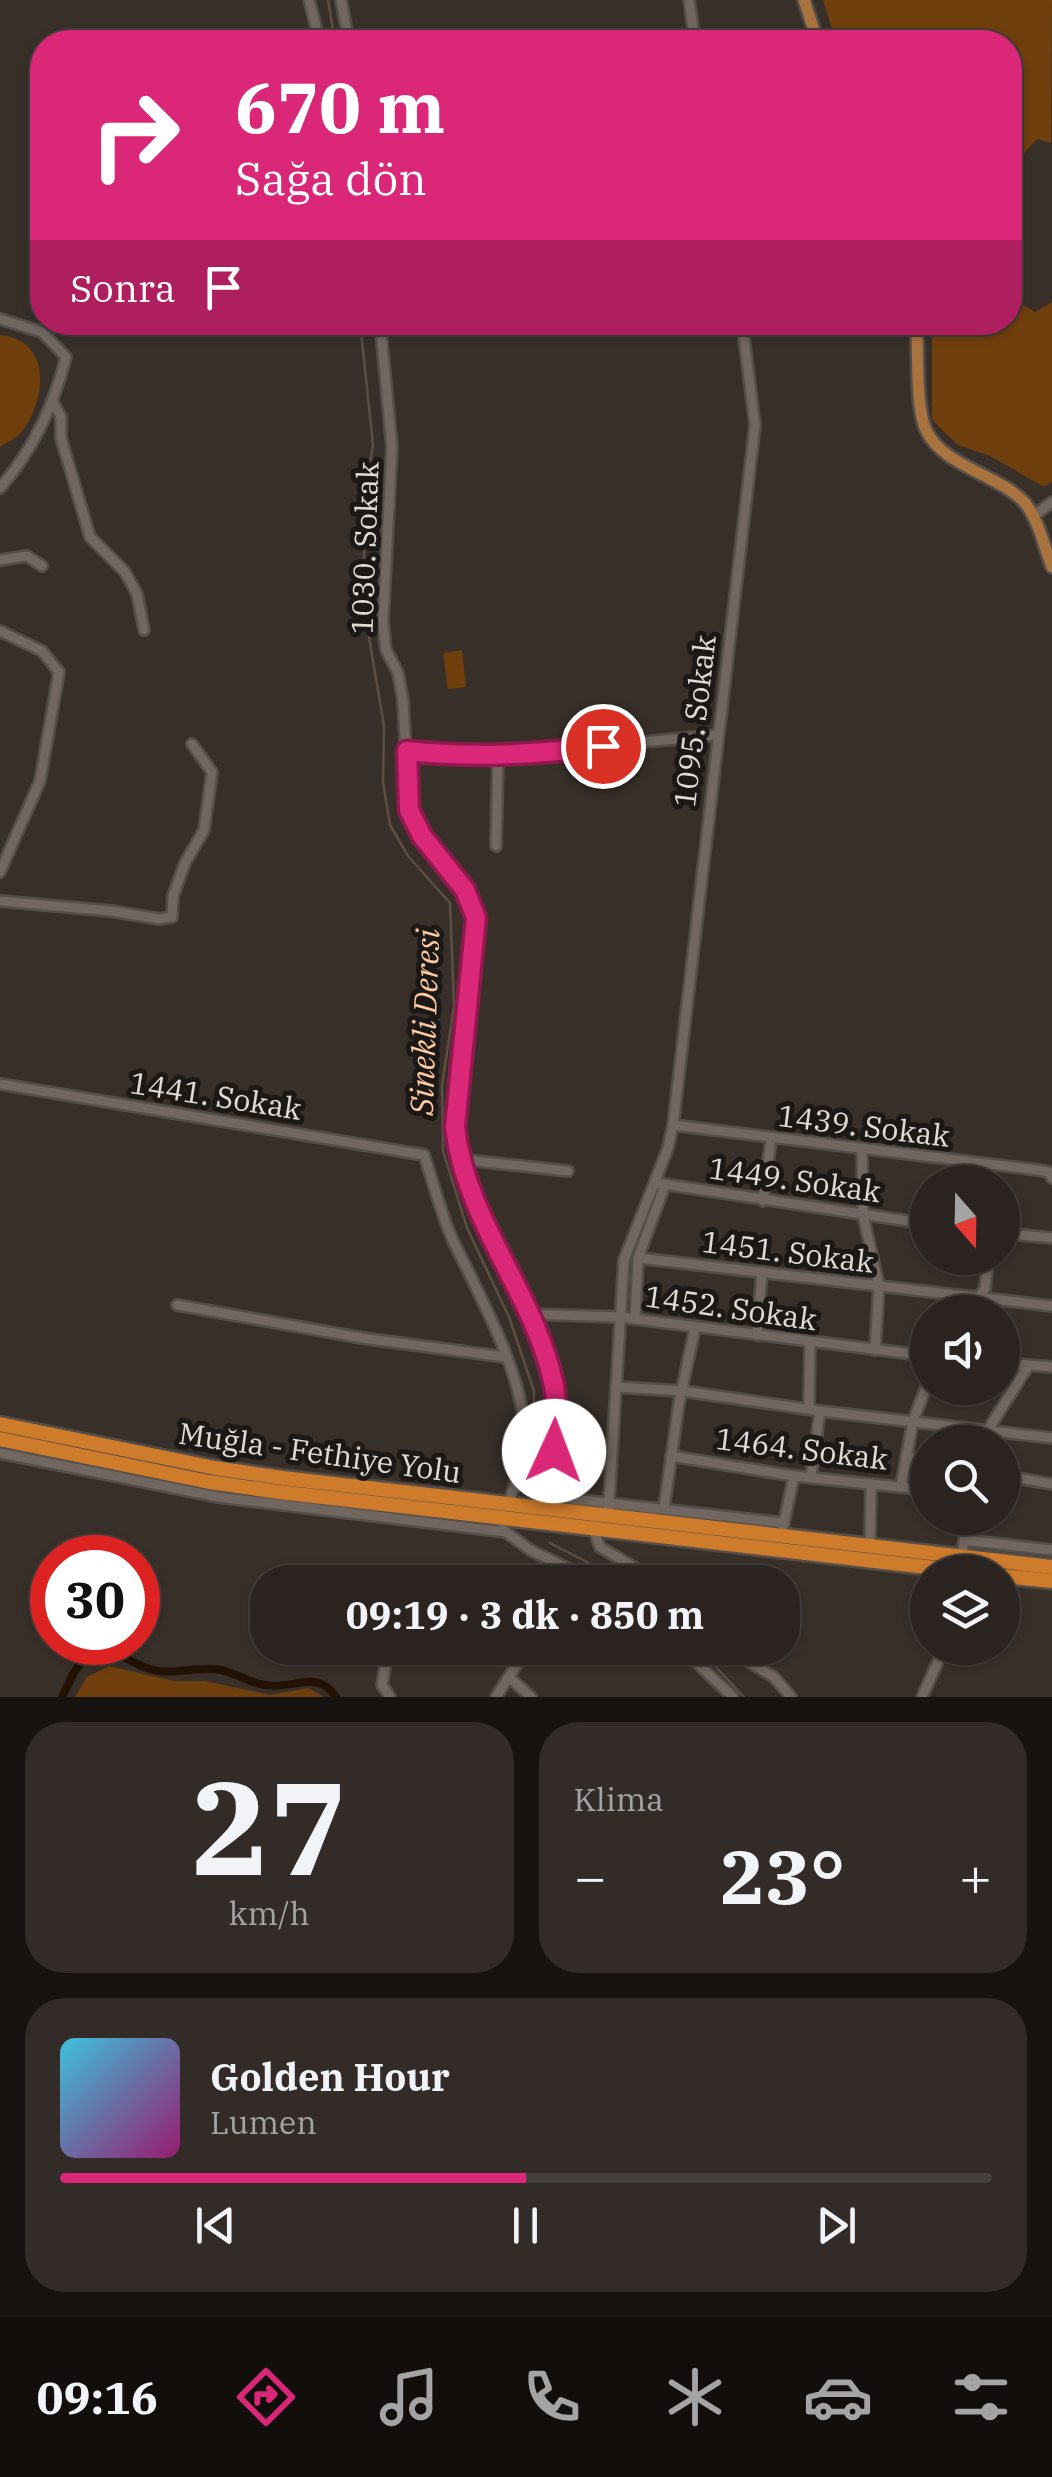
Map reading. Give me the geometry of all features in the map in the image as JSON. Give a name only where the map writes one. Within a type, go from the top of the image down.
[{"type":"highway","name":"Muğla - Fethiye Yolu","points":[[0,1424],[215,1468],[508,1505],[544,1503],[783,1529],[870,1545],[963,1548],[1052,1567]]},
{"type":"highway","name":"Muğla - Fethiye Yolu","points":[[0,1439],[332,1506],[488,1518],[910,1565]]},
{"type":"highway","points":[[1020,1578],[1052,1582]]},
{"type":"main road","points":[[804,0],[814,30]]},
{"type":"main road","points":[[917,335],[920,411],[927,432],[948,453],[1022,499],[1034,516],[1052,567]]},
{"type":"street","points":[[310,0],[317,30]]},
{"type":"street","points":[[341,0],[347,30]]},
{"type":"street","points":[[689,0],[693,30]]},
{"type":"street","points":[[0,319],[30,328]]},
{"type":"street","points":[[0,488],[22,463],[53,402],[66,357],[45,335]]},
{"type":"street","name":"1030. Sokak","points":[[381,335],[392,447],[383,621],[386,650],[398,673],[409,810],[422,836],[465,890],[476,918],[455,1127],[458,1158],[488,1234],[528,1314],[552,1378],[557,1404],[554,1451],[544,1503]]},
{"type":"street","name":"1095. Sokak","points":[[661,1184],[673,1125],[755,425],[744,335]]},
{"type":"street","points":[[53,402],[61,417],[61,438],[90,537],[125,572],[141,606],[144,630]]},
{"type":"street","points":[[1034,516],[1052,502]]},
{"type":"street","points":[[0,560],[27,556],[42,566]]},
{"type":"street","points":[[0,631],[42,651],[58,672],[40,781],[0,872]]},
{"type":"street","points":[[407,751],[498,756],[717,735]]},
{"type":"street","points":[[0,901],[159,919],[172,916],[173,896],[184,862],[204,830],[212,772],[192,744]]},
{"type":"street","points":[[496,846],[498,756]]},
{"type":"street","name":"1441. Sokak","points":[[0,1084],[424,1155],[454,1242],[469,1268],[505,1357]]},
{"type":"street","name":"1439. Sokak","points":[[673,1125],[1051,1175]]},
{"type":"street","points":[[763,1201],[771,1138]]},
{"type":"street","points":[[862,1150],[863,1215],[879,1286],[875,1350]]},
{"type":"street","points":[[458,1158],[568,1171]]},
{"type":"street","points":[[635,1320],[638,1258],[661,1184]]},
{"type":"street","points":[[661,1184],[624,1260],[609,1510],[664,1508],[783,1529],[794,1476]]},
{"type":"street","name":"1449. Sokak","points":[[661,1184],[910,1222]]},
{"type":"street","points":[[1020,1235],[1052,1238]]},
{"type":"street","name":"1451. Sokak","points":[[638,1258],[960,1295]]},
{"type":"street","points":[[757,1335],[762,1272]]},
{"type":"street","name":"1451. Sokak","points":[[1020,1302],[1052,1306]]},
{"type":"street","points":[[178,1305],[362,1338],[505,1357],[523,1409],[524,1436],[520,1470],[508,1505]]},
{"type":"street","name":"1452. Sokak","points":[[528,1314],[619,1317],[910,1354]]},
{"type":"street","points":[[664,1508],[694,1328]]},
{"type":"street","points":[[808,1408],[810,1343]]},
{"type":"street","points":[[1020,1365],[1051,1364]]},
{"type":"street","points":[[991,1425],[1028,1366]]},
{"type":"street","points":[[616,1387],[683,1390],[940,1425]]},
{"type":"street","points":[[900,1486],[919,1405]]},
{"type":"street","points":[[811,1477],[820,1411]]},
{"type":"street","points":[[1020,1434],[1052,1438]]},
{"type":"street","points":[[0,1453],[218,1497],[332,1506],[506,1532]]},
{"type":"street","name":"1464. Sokak","points":[[671,1456],[794,1476],[910,1487]]},
{"type":"street","points":[[906,1457],[910,1458]]},
{"type":"street","points":[[1020,1478],[1052,1484]]},
{"type":"street","points":[[870,1545],[871,1484]]},
{"type":"street","points":[[488,1518],[530,1550],[560,1565]]},
{"type":"street","points":[[594,1531],[600,1547],[630,1565]]},
{"type":"street","points":[[965,1535],[963,1548],[1052,1550]]},
{"type":"street","points":[[385,1665],[382,1685],[390,1697]]},
{"type":"street","points":[[496,1697],[516,1665]]},
{"type":"street","points":[[699,1665],[732,1697]]},
{"type":"street","points":[[754,1665],[774,1677],[791,1697]]},
{"type":"street","points":[[922,1697],[936,1665]]},
{"type":"street","points":[[508,1677],[532,1697]]},
{"type":"shaded area","points":[[823,0],[1052,0],[1051,143],[1037,139],[1022,156],[1022,30],[832,30]]},
{"type":"shaded area","points":[[1052,302],[1052,482],[1044,487],[990,456],[958,445],[932,420],[932,335],[1022,335],[1022,304],[1035,312]]},
{"type":"shaded area","points":[[0,335],[17,339],[29,348],[37,360],[40,390],[20,434],[0,447]]},
{"type":"shaded area","points":[[462,650],[466,687],[448,689],[443,653]]},
{"type":"shaded area","points":[[109,1666],[174,1681],[205,1681],[270,1695],[308,1688],[324,1697],[75,1697],[87,1677]]},
{"type":"waterway","name":"Sinekli Deresi","points":[[328,0],[333,30]]},
{"type":"waterway","name":"Sinekli Deresi","points":[[361,335],[373,445],[366,490],[368,523],[363,563],[366,619],[384,726],[383,782],[390,825],[408,856],[450,903],[454,1006],[442,1086],[443,1151],[467,1228],[509,1317],[534,1391],[533,1448],[526,1489]]},
{"type":"waterway","name":"Sinekli Deresi","points":[[550,1543],[593,1565]]},
{"type":"waterway","points":[[62,1697],[91,1651],[120,1655],[158,1671],[221,1670],[276,1686],[312,1682],[328,1688],[336,1697]]},
{"type":"waterway","name":"Sinekli Deresi","points":[[714,1665],[744,1697]]},
{"type":"route","points":[[554,1451],[557,1404],[552,1378],[528,1314],[488,1234],[458,1158],[455,1127],[459,1072],[476,918],[465,890],[422,836],[409,810],[407,751],[498,756],[603,746]]}]
